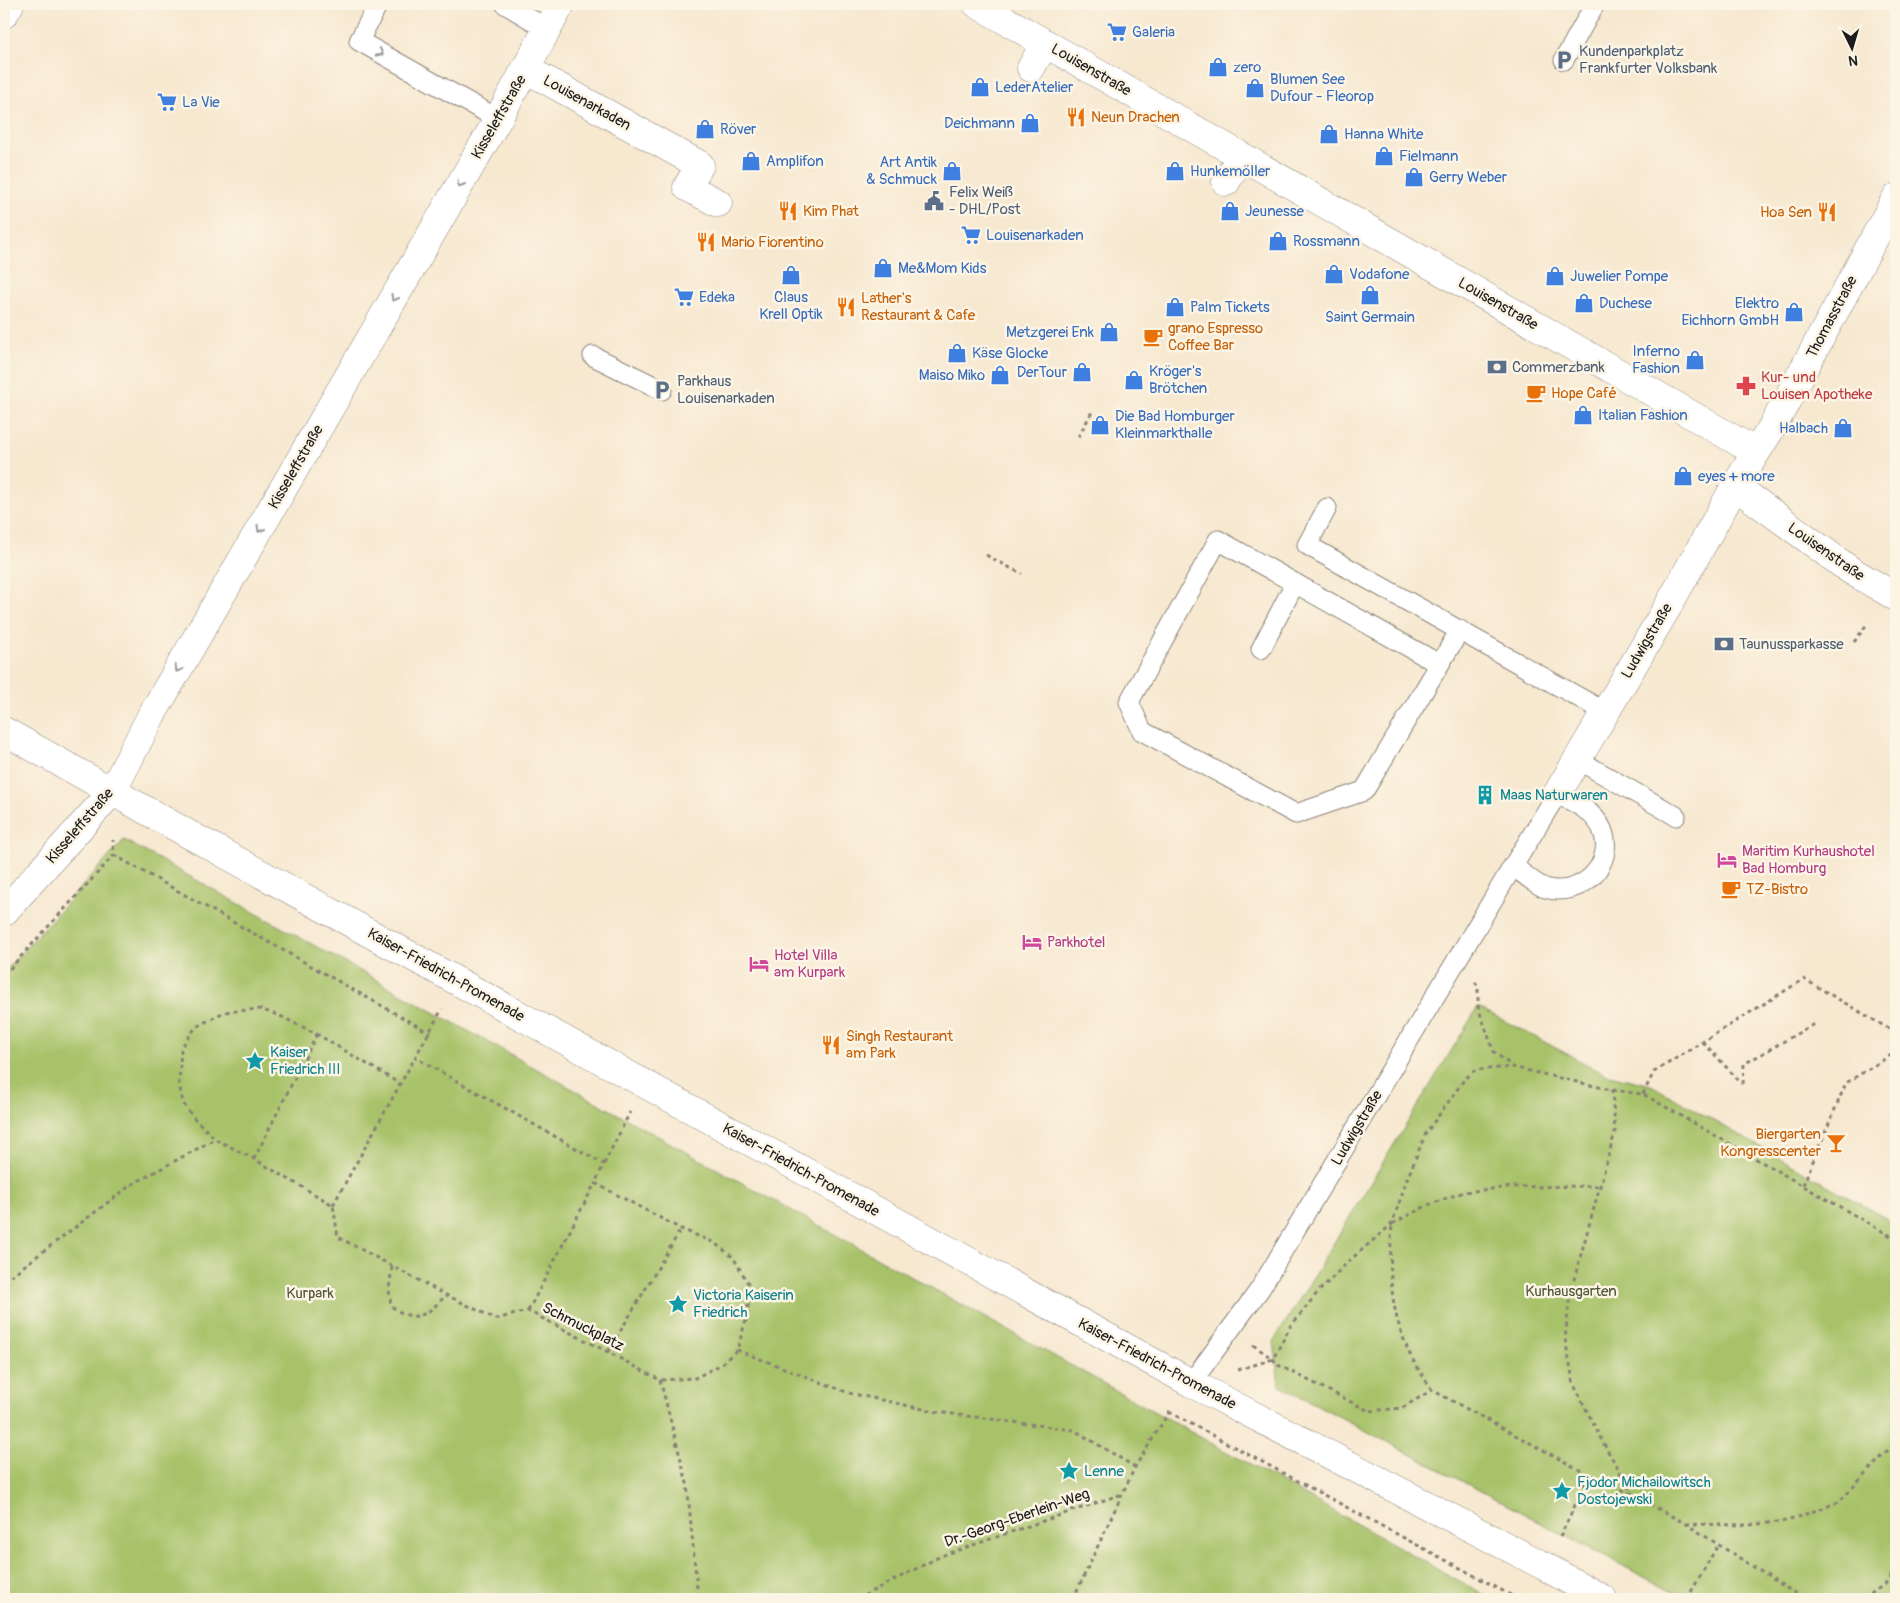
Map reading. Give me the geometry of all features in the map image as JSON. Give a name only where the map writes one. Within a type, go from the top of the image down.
[{"type":"street","points":[[4,14],[10,4]]},
{"type":"street","name":"Kisseleffstraße","points":[[4,912],[112,792],[151,716],[498,119],[562,4]]},
{"type":"street","name":"Louisenstraße","points":[[977,4],[1756,452]]},
{"type":"street","name":"Louisenstraße","points":[[1031,68],[1045,43]]},
{"type":"street","name":"Louisenarkaden","points":[[526,69],[700,165],[687,187],[718,203]]},
{"type":"street","points":[[1226,182],[1241,156]]},
{"type":"street","name":"Thomasstraße","points":[[1734,486],[1774,424],[1896,198]]},
{"type":"street","name":"Louisenstraße","points":[[1734,486],[1850,570],[1896,597]]},
{"type":"street","name":"Ludwigstraße","points":[[1557,794],[1667,608],[1734,486]]},
{"type":"street","name":"Kaiser-Friedrich-Promenade","points":[[4,731],[1191,1383],[1603,1599]]},
{"type":"lane","points":[[378,4],[359,41],[498,119]]},
{"type":"lane","points":[[505,4],[547,29]]},
{"type":"lane","points":[[1564,60],[1595,4]]},
{"type":"lane","points":[[593,356],[662,390]]},
{"type":"lane","points":[[1327,508],[1307,544],[1605,712]]},
{"type":"lane","points":[[1439,664],[1218,540],[1130,702],[1142,731],[1296,814],[1364,791],[1460,630]]},
{"type":"lane","points":[[1261,649],[1295,583]]},
{"type":"lane","points":[[1578,760],[1676,816]]},
{"type":"lane","points":[[1513,866],[1544,888],[1561,890],[1578,887],[1593,878],[1602,863],[1606,846],[1602,829],[1592,815],[1578,804],[1557,794]]},
{"type":"lane","name":"Ludwigstraße","points":[[1191,1383],[1260,1289],[1557,794]]},
{"type":"path","points":[[1078,437],[1092,412]]},
{"type":"path","points":[[986,555],[1022,574]]},
{"type":"path","points":[[1854,642],[1867,624]]},
{"type":"path","points":[[4,975],[114,855],[112,792]]},
{"type":"path","points":[[114,855],[430,1033]]},
{"type":"path","points":[[1459,955],[1478,986],[1478,1007],[1494,1052],[1512,1067]]},
{"type":"path","points":[[1643,1094],[1654,1072],[1804,980],[1896,1033]]},
{"type":"path","points":[[402,1085],[317,1034],[280,1016],[260,1009],[224,1012],[196,1027],[181,1048],[179,1084],[183,1103],[192,1116],[215,1140],[254,1159],[334,1205],[402,1085],[457,981]]},
{"type":"path","points":[[1703,1042],[1743,1084],[1744,1064],[1814,1024]]},
{"type":"path","points":[[254,1159],[317,1034]]},
{"type":"path","points":[[1803,1185],[1846,1083],[1896,1052]]},
{"type":"path","points":[[416,1058],[604,1164]]},
{"type":"path","points":[[1804,1599],[1686,1524],[1632,1494],[1589,1475],[1432,1390],[1408,1350],[1392,1303],[1390,1266],[1392,1224],[1407,1178],[1426,1133],[1464,1080],[1475,1070],[1512,1067],[1612,1090],[1643,1094],[1896,1239]]},
{"type":"path","points":[[528,1311],[644,1084]]},
{"type":"path","points":[[1612,1090],[1615,1132],[1570,1294],[1565,1339],[1574,1385],[1600,1438],[1632,1494]]},
{"type":"path","points":[[4,1282],[131,1185],[215,1140]]},
{"type":"path","points":[[595,1183],[681,1230],[713,1242],[733,1257],[748,1283],[748,1313],[737,1350],[720,1364],[695,1378],[660,1380],[687,1483],[698,1599]]},
{"type":"path","points":[[1273,1359],[1290,1327],[1318,1292],[1350,1260],[1392,1224],[1428,1205],[1464,1192],[1511,1187],[1600,1186]]},
{"type":"path","name":"Schmuckplatz","points":[[334,1205],[338,1237],[392,1267],[496,1319],[528,1311],[660,1380]]},
{"type":"path","points":[[608,1352],[681,1230]]},
{"type":"path","points":[[392,1267],[389,1289],[392,1306],[403,1315],[418,1317],[430,1312],[446,1295]]},
{"type":"path","points":[[1231,1331],[1273,1359],[1278,1366],[1369,1411],[1402,1408],[1432,1390]]},
{"type":"path","points":[[737,1350],[849,1393],[937,1412],[1074,1430],[1135,1467]]},
{"type":"path","points":[[1073,1599],[1135,1467],[1168,1412],[1191,1383]]},
{"type":"path","points":[[1168,1412],[1518,1599]]},
{"type":"path","points":[[1686,1524],[1749,1524],[1787,1521],[1839,1502],[1890,1447],[1896,1436]]},
{"type":"path","points":[[1561,1534],[1589,1475]]},
{"type":"path","name":"Dr.-Georg-Eberlein-Weg","points":[[857,1599],[941,1556],[1122,1494]]},
{"type":"path","points":[[1687,1599],[1718,1545]]},
{"type":"path","points":[[1864,1599],[1886,1583],[1896,1570]]},
{"type":"green space","name":"Kurpark","points":[[124,840],[1492,1599],[4,1599],[4,972]]},
{"type":"green space","name":"Kurhausgarten","points":[[1478,1007],[1605,1074],[1651,1085],[1896,1224],[1896,1599],[1686,1599],[1279,1385],[1274,1341]]},
{"type":"place","name":"Galeria","points":[[1117,32]]},
{"type":"place","name":"Kundenparkplatz Frankfurter Volksbank","points":[[1564,60]]},
{"type":"place","name":"zero","points":[[1218,67]]},
{"type":"place","name":"LederAtelier","points":[[980,87]]},
{"type":"place","name":"Blumen See Dufour - Fleorop","points":[[1255,88]]},
{"type":"place","name":"La Vie","points":[[167,102]]},
{"type":"place","name":"Neun Drachen","points":[[1076,117]]},
{"type":"place","name":"Deichmann","points":[[1030,123]]},
{"type":"place","name":"Röver","points":[[705,129]]},
{"type":"place","name":"Hanna White","points":[[1329,134]]},
{"type":"place","name":"Fielmann","points":[[1384,156]]},
{"type":"place","name":"Amplifon","points":[[751,161]]},
{"type":"place","name":"Art Antik & Schmuck","points":[[952,171]]},
{"type":"place","name":"Hunkemöller","points":[[1175,171]]},
{"type":"place","name":"Gerry Weber","points":[[1414,177]]},
{"type":"place","name":"Felix Weiß - DHL/Post","points":[[934,201]]},
{"type":"place","name":"Kim Phat","points":[[788,211]]},
{"type":"place","name":"Jeunesse","points":[[1230,211]]},
{"type":"place","name":"Hoa Sen","points":[[1827,212]]},
{"type":"place","name":"Louisenarkaden","points":[[971,235]]},
{"type":"place","name":"Rossmann","points":[[1278,241]]},
{"type":"place","name":"Mario Fiorentino","points":[[706,242]]},
{"type":"place","name":"Me&Mom Kids","points":[[883,268]]},
{"type":"place","name":"Vodafone","points":[[1334,274]]},
{"type":"place","name":"Claus Krell Optik","points":[[791,275]]},
{"type":"place","name":"Juwelier Pompe","points":[[1555,276]]},
{"type":"place","name":"Saint Germain","points":[[1370,295]]},
{"type":"place","name":"Edeka","points":[[684,297]]},
{"type":"place","name":"Duchese","points":[[1584,303]]},
{"type":"place","name":"Lather's Restaurant & Cafe","points":[[846,307]]},
{"type":"place","name":"Palm Tickets","points":[[1175,307]]},
{"type":"place","name":"Elektro Eichhorn GmbH","points":[[1794,312]]},
{"type":"place","name":"Metzgerei Enk","points":[[1109,332]]},
{"type":"place","name":"grano Espresso Coffee Bar","points":[[1153,337]]},
{"type":"place","name":"Käse Glocke","points":[[957,353]]},
{"type":"place","name":"Inferno Fashion","points":[[1695,360]]},
{"type":"place","name":"Commerzbank","points":[[1497,367]]},
{"type":"place","name":"DerTour","points":[[1082,372]]},
{"type":"place","name":"Maiso Miko","points":[[1000,375]]},
{"type":"place","name":"Kröger's Brötchen","points":[[1134,380]]},
{"type":"place","name":"Kur- und Louisen Apotheke","points":[[1746,386]]},
{"type":"place","name":"Parkhaus Louisenarkaden","points":[[662,390]]},
{"type":"place","name":"Hope Café","points":[[1536,393]]},
{"type":"place","name":"Italian Fashion","points":[[1583,415]]},
{"type":"place","name":"Die Bad Homburger Kleinmarkthalle","points":[[1100,425]]},
{"type":"place","name":"Halbach","points":[[1843,428]]},
{"type":"place","name":"eyes + more","points":[[1683,476]]},
{"type":"place","name":"Taunussparkasse","points":[[1724,644]]},
{"type":"place","name":"Maas Naturwaren","points":[[1485,795]]},
{"type":"place","name":"Maritim Kurhaushotel Bad Homburg","points":[[1727,860]]},
{"type":"place","name":"TZ-Bistro","points":[[1731,889]]},
{"type":"place","name":"Parkhotel","points":[[1032,942]]},
{"type":"place","name":"Hotel Villa am Kurpark","points":[[759,964]]},
{"type":"place","name":"Singh Restaurant am Park","points":[[831,1045]]},
{"type":"place","name":"Kaiser Friedrich III","points":[[255,1061]]},
{"type":"place","name":"Biergarten Kongresscenter","points":[[1836,1143]]},
{"type":"place","name":"Victoria Kaiserin Friedrich","points":[[678,1304]]},
{"type":"place","name":"Lenne","points":[[1069,1471]]},
{"type":"place","name":"Fjodor Michailowitsch Dostojewski","points":[[1562,1491]]}]
